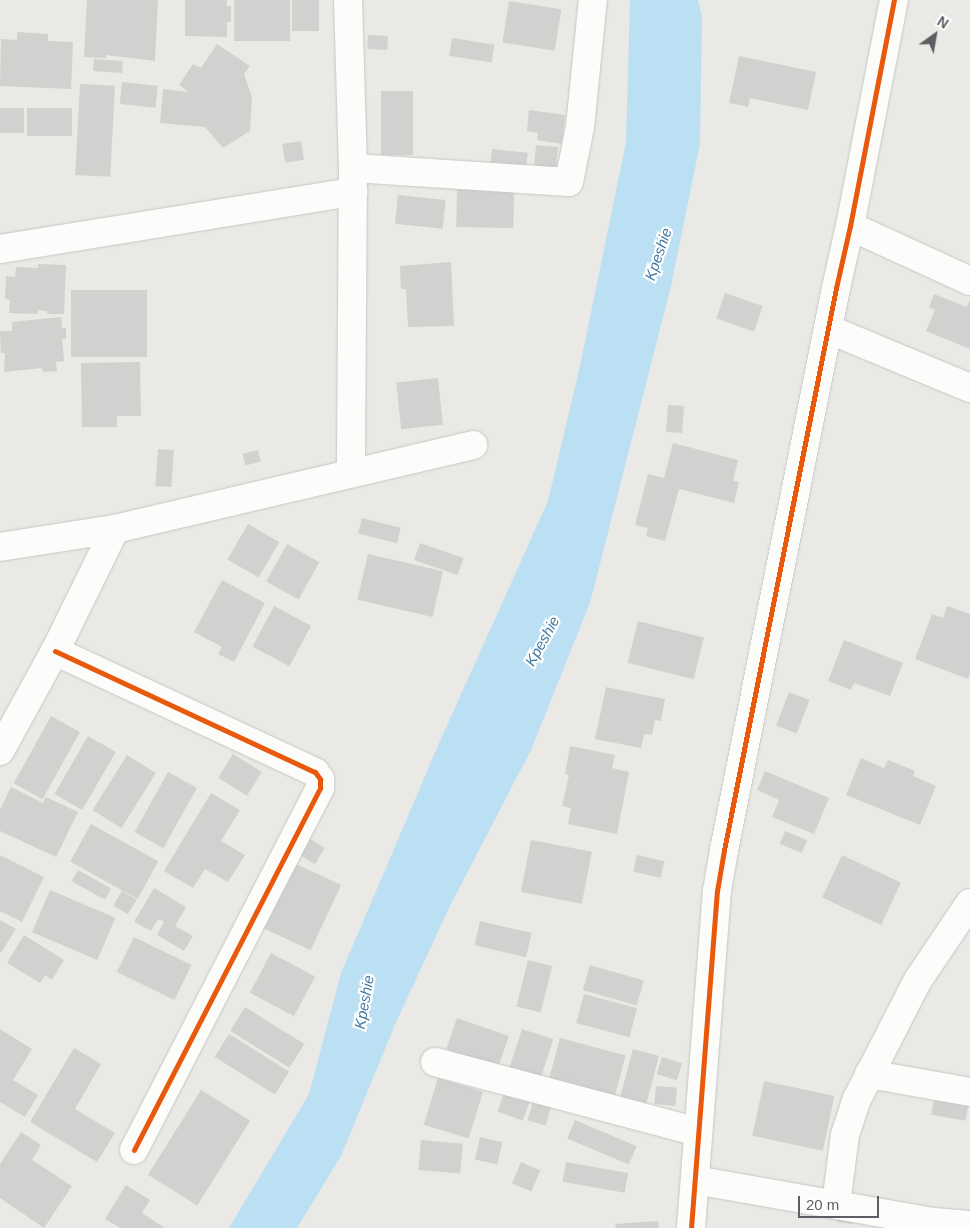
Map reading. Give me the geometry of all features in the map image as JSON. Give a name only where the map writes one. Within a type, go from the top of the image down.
[{"type":"street","points":[[348,0],[353,180],[351,473]]},
{"type":"street","points":[[0,249],[353,180],[569,182],[580,126],[592,0]]},
{"type":"street","points":[[691,1228],[717,890],[722,858],[894,0]]},
{"type":"street","points":[[850,226],[970,281]]},
{"type":"street","points":[[828,329],[970,388]]},
{"type":"street","points":[[0,547],[115,529],[473,445]]},
{"type":"street","points":[[0,751],[55,651],[115,529]]},
{"type":"street","points":[[55,651],[314,772],[320,779],[320,788],[134,1150]]},
{"type":"street","points":[[836,1204],[845,1135],[857,1099],[918,980],[970,903]]},
{"type":"street","points":[[435,1062],[698,1132]]},
{"type":"street","points":[[869,1074],[970,1092]]},
{"type":"street","points":[[695,1180],[934,1222],[970,1225]]},
{"type":"water","name":"Kpeshie","points":[[630,0],[698,0],[702,17],[700,144],[671,286],[590,603],[531,750],[451,904],[397,1020],[341,1156],[297,1228],[229,1228],[309,1094],[341,973],[440,741],[548,501],[580,366],[626,142]]},
{"type":"building","points":[[87,0],[158,0],[155,61],[106,55],[106,58],[84,57]]},
{"type":"building","points":[[185,0],[227,0],[227,6],[231,6],[231,22],[227,22],[227,37],[185,36]]},
{"type":"building","points":[[234,0],[290,0],[290,41],[234,41]]},
{"type":"building","points":[[292,0],[319,0],[319,31],[292,31]]},
{"type":"building","points":[[509,1],[561,9],[555,51],[502,42]]},
{"type":"building","points":[[17,32],[48,34],[48,41],[73,42],[71,89],[0,86],[1,39],[17,40]]},
{"type":"building","points":[[368,35],[388,36],[387,50],[367,49]]},
{"type":"building","points":[[452,38],[494,45],[492,63],[449,56]]},
{"type":"building","points":[[217,44],[250,66],[244,74],[252,97],[250,131],[223,148],[205,127],[160,123],[163,89],[189,92],[179,85],[193,64],[201,68]]},
{"type":"building","points":[[739,56],[816,72],[808,110],[750,98],[748,107],[729,103]]},
{"type":"building","points":[[94,59],[123,61],[122,73],[93,71]]},
{"type":"building","points":[[122,82],[158,86],[156,108],[120,104]]},
{"type":"building","points":[[80,84],[115,86],[110,177],[75,175]]},
{"type":"building","points":[[381,91],[413,91],[413,155],[381,155]]},
{"type":"building","points":[[0,108],[24,108],[24,133],[0,133]]},
{"type":"building","points":[[27,108],[72,108],[72,136],[27,136]]},
{"type":"building","points":[[529,110],[565,115],[562,144],[537,140],[538,133],[527,131]]},
{"type":"building","points":[[301,141],[304,160],[285,163],[282,144]]},
{"type":"building","points":[[536,145],[558,147],[556,173],[534,171]]},
{"type":"building","points":[[492,149],[528,153],[526,175],[490,171]]},
{"type":"building","points":[[457,187],[514,188],[513,228],[456,227]]},
{"type":"building","points":[[398,195],[446,200],[443,229],[395,224]]},
{"type":"building","points":[[451,262],[454,326],[408,327],[406,289],[401,289],[400,266]]},
{"type":"building","points":[[38,264],[66,265],[64,314],[47,314],[47,311],[38,310],[38,314],[9,313],[10,300],[5,299],[6,276],[15,277],[16,267],[38,268]]},
{"type":"building","points":[[71,290],[147,290],[147,357],[71,357]]},
{"type":"building","points":[[725,293],[763,306],[754,332],[716,319]]},
{"type":"building","points":[[934,294],[967,307],[970,299],[970,349],[926,331],[935,310],[929,307]]},
{"type":"building","points":[[61,317],[62,328],[66,328],[66,339],[62,339],[64,361],[56,362],[57,371],[43,372],[42,368],[4,372],[5,353],[1,353],[0,331],[12,331],[12,322]]},
{"type":"building","points":[[140,362],[141,416],[117,416],[117,427],[82,427],[81,363]]},
{"type":"building","points":[[438,378],[443,425],[401,429],[396,382]]},
{"type":"building","points":[[668,405],[684,406],[682,433],[666,432]]},
{"type":"building","points":[[673,443],[738,460],[733,481],[739,482],[734,503],[679,489],[665,541],[646,536],[648,528],[635,525],[648,474],[664,478]]},
{"type":"building","points":[[158,449],[174,450],[171,487],[155,486]]},
{"type":"building","points":[[258,450],[261,462],[245,466],[242,454]]},
{"type":"building","points":[[362,518],[401,528],[397,543],[358,534]]},
{"type":"building","points":[[248,524],[279,542],[259,578],[228,560]]},
{"type":"building","points":[[420,543],[463,558],[458,575],[414,560]]},
{"type":"building","points":[[287,544],[319,562],[299,600],[266,582]]},
{"type":"building","points":[[368,554],[443,571],[432,617],[357,600]]},
{"type":"building","points":[[222,580],[265,603],[234,662],[218,654],[222,647],[194,632]]},
{"type":"building","points":[[274,606],[311,626],[289,666],[252,647]]},
{"type":"building","points":[[947,606],[970,614],[970,673],[968,679],[915,659],[932,614],[943,618]]},
{"type":"building","points":[[638,621],[704,637],[694,679],[628,663]]},
{"type":"building","points":[[844,640],[903,663],[890,696],[854,683],[851,690],[828,681]]},
{"type":"building","points":[[606,687],[665,699],[661,721],[655,720],[652,735],[644,734],[641,748],[595,739]]},
{"type":"building","points":[[789,692],[810,700],[797,733],[776,726]]},
{"type":"building","points":[[51,716],[80,732],[43,799],[14,783]]},
{"type":"building","points":[[88,736],[116,752],[82,810],[54,794]]},
{"type":"building","points":[[570,746],[615,755],[612,768],[629,772],[617,834],[568,824],[571,808],[562,806],[569,775],[565,774]]},
{"type":"building","points":[[233,754],[262,772],[247,796],[218,778]]},
{"type":"building","points":[[127,755],[156,773],[121,828],[93,810]]},
{"type":"building","points":[[861,758],[884,768],[888,760],[915,771],[913,776],[936,786],[920,825],[846,795]]},
{"type":"building","points":[[765,771],[829,798],[814,834],[772,817],[779,800],[757,790]]},
{"type":"building","points":[[168,772],[197,788],[163,848],[135,832]]},
{"type":"building","points":[[11,787],[43,803],[46,797],[78,812],[56,857],[0,831],[0,810]]},
{"type":"building","points":[[211,793],[240,810],[221,841],[245,855],[228,882],[205,869],[193,888],[164,871]]},
{"type":"building","points":[[91,824],[158,861],[137,899],[70,862]]},
{"type":"building","points":[[785,831],[807,840],[802,853],[780,844]]},
{"type":"building","points":[[305,836],[325,848],[315,864],[295,852]]},
{"type":"building","points":[[531,840],[592,852],[582,904],[521,892]]},
{"type":"building","points":[[0,855],[44,877],[22,922],[0,911]]},
{"type":"building","points":[[637,855],[664,861],[660,878],[633,872]]},
{"type":"building","points":[[842,855],[901,882],[881,925],[822,898]]},
{"type":"building","points":[[294,863],[341,885],[311,950],[264,928]]},
{"type":"building","points":[[78,870],[111,888],[105,900],[72,881]]},
{"type":"building","points":[[154,888],[186,907],[175,926],[193,936],[184,951],[157,935],[164,922],[158,919],[151,931],[134,922]]},
{"type":"building","points":[[50,890],[115,918],[97,960],[32,932]]},
{"type":"building","points":[[122,891],[137,900],[128,914],[113,906]]},
{"type":"building","points":[[0,920],[16,929],[1,953],[0,952]]},
{"type":"building","points":[[480,921],[532,933],[526,957],[474,945]]},
{"type":"building","points":[[24,935],[64,960],[52,980],[45,975],[40,983],[7,963]]},
{"type":"building","points":[[134,937],[192,965],[174,1000],[117,972]]},
{"type":"building","points":[[271,953],[315,976],[294,1016],[250,993]]},
{"type":"building","points":[[528,960],[552,966],[541,1013],[516,1007]]},
{"type":"building","points":[[590,965],[644,980],[637,1005],[583,990]]},
{"type":"building","points":[[584,994],[637,1008],[629,1037],[576,1023]]},
{"type":"building","points":[[245,1007],[304,1044],[290,1068],[230,1031]]},
{"type":"building","points":[[457,1018],[509,1036],[498,1067],[446,1049]]},
{"type":"building","points":[[0,1029],[32,1049],[13,1080],[38,1095],[25,1117],[0,1102]]},
{"type":"building","points":[[522,1029],[553,1039],[541,1078],[509,1068]]},
{"type":"building","points":[[229,1034],[289,1072],[275,1095],[215,1057]]},
{"type":"building","points":[[560,1038],[626,1056],[612,1107],[546,1089]]},
{"type":"building","points":[[74,1048],[101,1064],[75,1109],[115,1133],[97,1162],[30,1122]]},
{"type":"building","points":[[633,1049],[659,1056],[646,1105],[620,1098]]},
{"type":"building","points":[[662,1057],[682,1063],[677,1080],[657,1074]]},
{"type":"building","points":[[438,1078],[483,1092],[469,1139],[424,1125]]},
{"type":"building","points":[[764,1081],[834,1096],[823,1151],[752,1136]]},
{"type":"building","points":[[656,1086],[677,1088],[675,1106],[654,1104]]},
{"type":"building","points":[[506,1088],[531,1097],[523,1121],[497,1111]]},
{"type":"building","points":[[201,1090],[250,1121],[197,1206],[148,1175]]},
{"type":"building","points":[[935,1093],[969,1099],[966,1121],[931,1115]]},
{"type":"building","points":[[533,1101],[551,1106],[546,1125],[527,1120]]},
{"type":"building","points":[[575,1120],[637,1146],[629,1165],[567,1138]]},
{"type":"building","points":[[21,1132],[41,1145],[32,1160],[72,1186],[44,1228],[0,1198],[0,1164]]},
{"type":"building","points":[[480,1137],[502,1142],[497,1165],[475,1159]]},
{"type":"building","points":[[421,1140],[463,1144],[460,1174],[418,1170]]},
{"type":"building","points":[[521,1162],[540,1170],[531,1191],[512,1183]]},
{"type":"building","points":[[566,1162],[628,1173],[625,1193],[563,1182]]},
{"type":"building","points":[[126,1185],[150,1200],[142,1213],[165,1228],[120,1228],[105,1219]]},
{"type":"building","points":[[838,1211],[855,1213],[854,1224],[837,1222]]},
{"type":"building","points":[[658,1221],[659,1228],[616,1228],[615,1224]]},
{"type":"cycle path","points":[[691,1228],[717,891],[894,0]]},
{"type":"cycle path","points":[[55,651],[315,772],[320,779],[320,788],[134,1150]]}]
